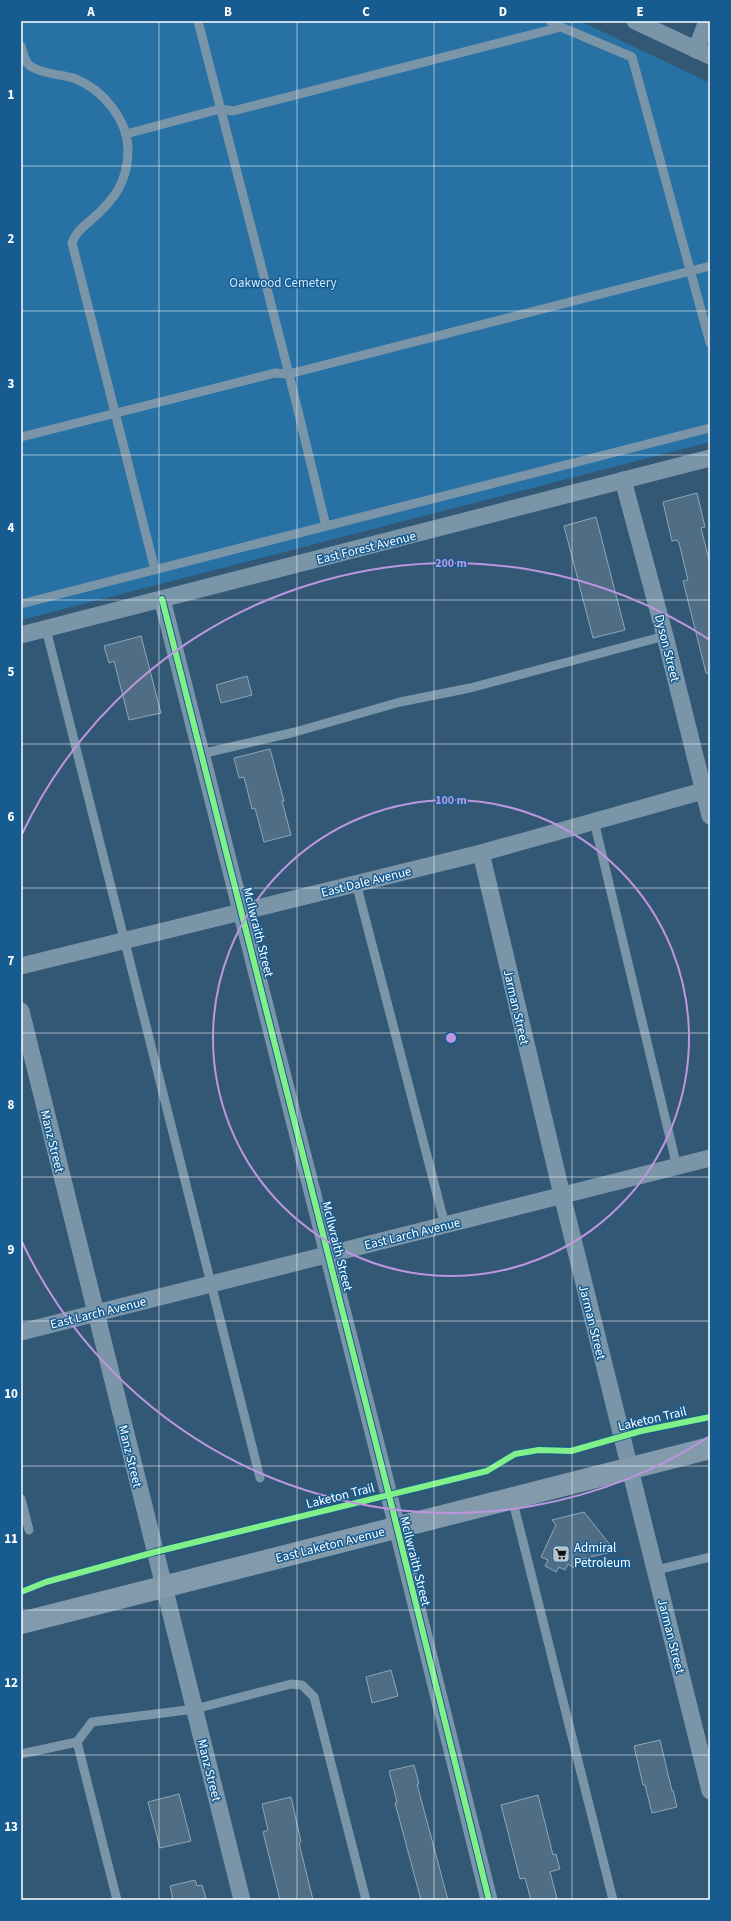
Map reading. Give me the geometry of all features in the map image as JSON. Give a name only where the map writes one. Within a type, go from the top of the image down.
[{"type":"main road","name":"East Laketon Avenue","points":[[21,1623],[710,1448]]},
{"type":"street","points":[[635,21],[703,53],[707,21]]},
{"type":"street","name":"East Forest Avenue","points":[[21,635],[710,458]]},
{"type":"street","name":"Dyson Street","points":[[623,480],[707,790],[710,816]]},
{"type":"street","name":"McIlwraith Street","points":[[162,599],[242,911],[489,1900]]},
{"type":"street","name":"East Dale Avenue","points":[[21,966],[480,852],[707,790]]},
{"type":"street","name":"Jarman Street","points":[[480,852],[562,1195],[631,1467],[710,1791]]},
{"type":"street","name":"Manz Street","points":[[21,1011],[242,1900]]},
{"type":"street","name":"East Larch Avenue","points":[[21,1332],[710,1158]]},
{"type":"lane","points":[[198,21],[290,374],[326,526]]},
{"type":"lane","points":[[550,21],[632,57],[692,271],[710,343]]},
{"type":"lane","points":[[126,134],[220,109],[233,111],[562,27]]},
{"type":"lane","points":[[21,46],[25,58],[31,67],[76,79],[92,87],[113,109],[126,134],[128,149],[125,177],[107,206],[74,235],[72,243],[155,570]]},
{"type":"lane","points":[[21,437],[275,373],[290,374],[710,266]]},
{"type":"lane","points":[[21,604],[710,428]]},
{"type":"lane","points":[[46,629],[126,940],[210,1284],[260,1478]]},
{"type":"lane","points":[[201,754],[295,732],[400,702],[470,688],[665,636]]},
{"type":"lane","points":[[594,821],[677,1167]]},
{"type":"lane","points":[[356,883],[445,1225]]},
{"type":"lane","points":[[512,1498],[613,1900]]},
{"type":"lane","points":[[21,1499],[29,1530]]},
{"type":"lane","points":[[656,1570],[710,1557]]},
{"type":"lane","points":[[21,1754],[77,1742],[92,1722],[195,1709],[291,1684],[302,1685],[314,1697],[366,1900]]},
{"type":"lane","points":[[77,1742],[118,1900]]},
{"type":"green space","name":"Oakwood Cemetery","points":[[21,21],[580,21],[710,83],[710,442],[21,620]]},
{"type":"building","points":[[697,493],[705,527],[701,528],[710,564],[710,673],[706,673],[683,581],[688,580],[679,543],[677,540],[672,541],[663,502]]},
{"type":"building","points":[[596,517],[625,630],[593,638],[564,526]]},
{"type":"building","points":[[141,636],[161,713],[129,720],[114,661],[109,663],[104,646]]},
{"type":"building","points":[[247,676],[252,695],[221,703],[216,685]]},
{"type":"building","points":[[270,749],[284,801],[282,801],[291,835],[264,842],[255,808],[252,809],[244,777],[239,778],[234,758]]},
{"type":"building","points":[[584,1512],[615,1551],[578,1560],[574,1568],[568,1564],[565,1570],[559,1567],[556,1572],[545,1566],[548,1560],[541,1557],[556,1525],[552,1520]]},
{"type":"building","points":[[391,1670],[398,1696],[372,1703],[366,1677]]},
{"type":"building","points":[[660,1740],[677,1807],[652,1813],[645,1785],[643,1785],[634,1746]]},
{"type":"building","points":[[414,1765],[419,1784],[417,1784],[448,1900],[421,1900],[395,1803],[397,1802],[389,1771]]},
{"type":"building","points":[[179,1794],[191,1841],[160,1848],[148,1802]]},
{"type":"building","points":[[538,1795],[553,1855],[556,1854],[560,1869],[550,1872],[557,1898],[548,1900],[531,1900],[525,1878],[520,1879],[501,1805]]},
{"type":"building","points":[[291,1797],[301,1842],[299,1843],[313,1900],[280,1900],[263,1832],[268,1830],[262,1804]]},
{"type":"building","points":[[195,1880],[197,1886],[202,1885],[206,1898],[196,1900],[173,1900],[170,1886]]},
{"type":"cycle path","points":[[162,599],[389,1495],[489,1900]]},
{"type":"cycle path","name":"Laketon Trail","points":[[21,1592],[46,1582],[155,1552],[487,1471],[515,1454],[539,1450],[571,1451],[641,1431],[710,1417]]},
{"type":"place","name":"Admiral Petroleum","points":[[561,1554]]}]
